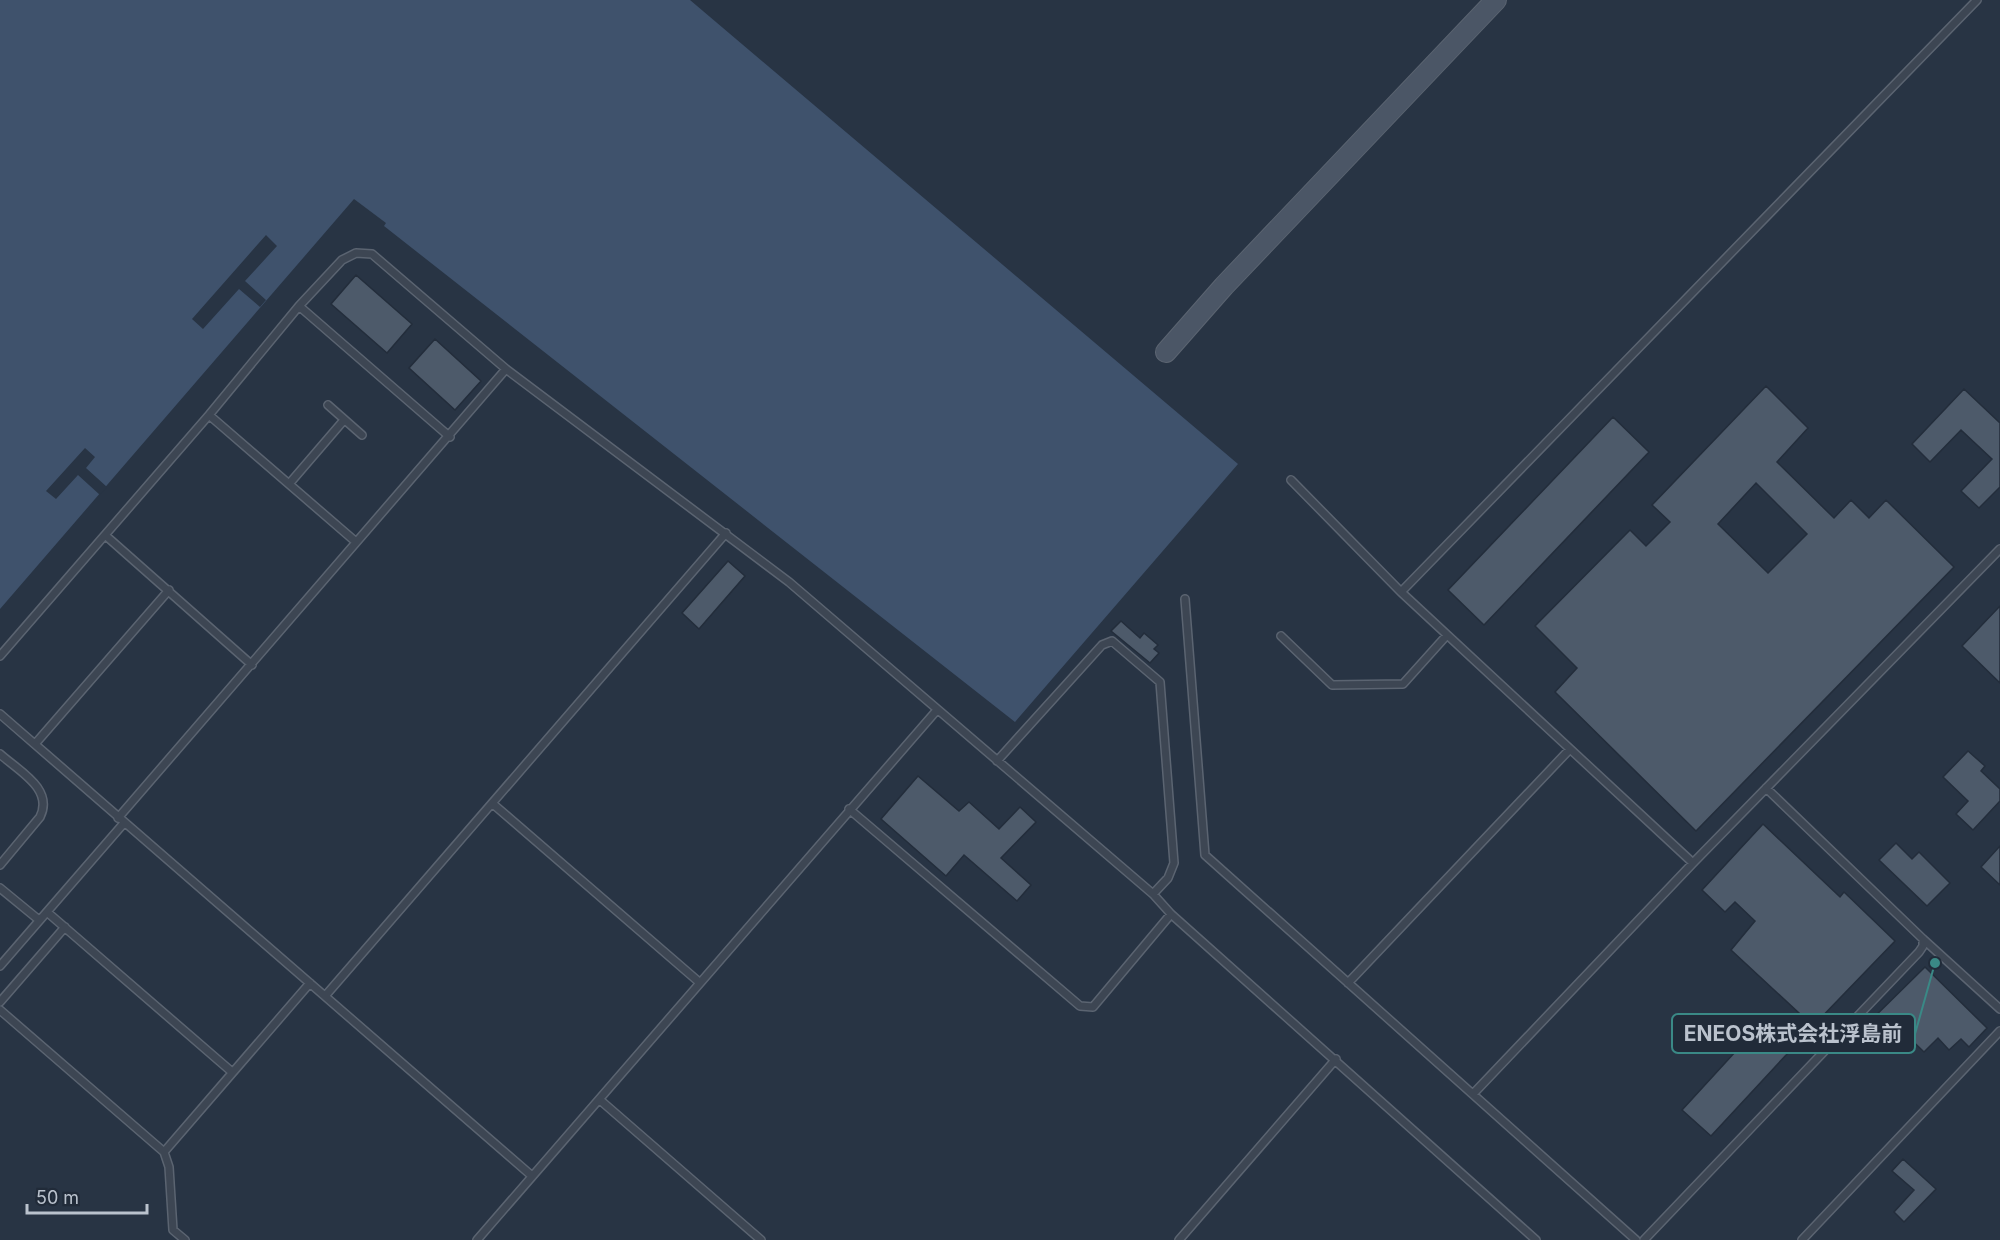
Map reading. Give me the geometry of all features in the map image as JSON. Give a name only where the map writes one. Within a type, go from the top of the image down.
[{"type":"street","points":[[1166,352],[1224,286],[1496,0]]},
{"type":"lane","points":[[1401,592],[1977,0]]},
{"type":"lane","points":[[0,656],[209,415],[299,306],[342,260],[356,253],[372,254],[506,369],[646,476],[726,533],[822,610],[1153,894],[1172,914],[1536,1240]]},
{"type":"lane","points":[[299,306],[450,437]]},
{"type":"lane","points":[[0,966],[356,542],[450,437],[506,369]]},
{"type":"lane","points":[[328,405],[362,435]]},
{"type":"lane","points":[[209,415],[356,542]]},
{"type":"lane","points":[[289,484],[344,420]]},
{"type":"lane","points":[[1291,480],[1401,592],[1693,862]]},
{"type":"lane","points":[[326,995],[726,533]]},
{"type":"lane","points":[[105,535],[252,665]]},
{"type":"lane","points":[[1473,1094],[1693,862],[2000,549]]},
{"type":"lane","points":[[36,744],[169,591]]},
{"type":"lane","points":[[1185,599],[1204,855],[1636,1240]]},
{"type":"lane","points":[[1281,636],[1332,685],[1403,684],[1447,635]]},
{"type":"lane","points":[[997,761],[1102,645],[1112,641],[1160,682],[1174,863],[1168,878],[1153,894]]},
{"type":"lane","points":[[477,1240],[937,710]]},
{"type":"lane","points":[[0,714],[532,1176]]},
{"type":"lane","points":[[1348,982],[1570,749]]},
{"type":"lane","points":[[0,753],[41,790],[44,809],[40,818],[0,865]]},
{"type":"lane","points":[[1766,788],[1923,939],[2000,1009]]},
{"type":"lane","points":[[493,804],[699,982]]},
{"type":"lane","points":[[849,809],[1080,1006],[1094,1007],[1172,914]]},
{"type":"lane","points":[[0,888],[39,920]]},
{"type":"lane","points":[[47,912],[232,1072]]},
{"type":"lane","points":[[0,1002],[65,927]]},
{"type":"lane","points":[[1644,1240],[1919,952],[1923,946],[1923,939]]},
{"type":"lane","points":[[164,1152],[310,982]]},
{"type":"lane","points":[[0,1010],[164,1152],[169,1167],[173,1230],[185,1240]]},
{"type":"lane","points":[[1802,1240],[2000,1031]]},
{"type":"lane","points":[[1179,1240],[1336,1059]]},
{"type":"lane","points":[[600,1100],[761,1240]]},
{"type":"water","points":[[0,0],[690,0],[1238,464],[1015,722],[384,226],[386,223],[354,199],[0,609]]},
{"type":"pier","points":[[266,235],[277,246],[245,281],[266,300],[260,307],[239,289],[203,329],[192,319]]},
{"type":"pier","points":[[85,448],[95,457],[86,468],[107,487],[100,495],[78,475],[56,499],[46,491]]},
{"type":"building","points":[[356,275],[412,324],[387,353],[331,304]]},
{"type":"building","points":[[435,339],[481,381],[455,410],[409,368]]},
{"type":"building","points":[[1766,386],[1808,428],[1777,462],[1834,518],[1851,500],[1869,518],[1886,500],[1954,567],[1696,831],[1555,692],[1577,668],[1535,626],[1630,530],[1646,546],[1670,522],[1652,505]],"holes":[[[1756,483],[1807,534],[1768,573],[1718,524]]]},
{"type":"building","points":[[1964,389],[2000,423],[2000,487],[1979,508],[1961,491],[1992,459],[1961,430],[1930,462],[1912,444]]},
{"type":"building","points":[[1613,417],[1649,452],[1484,625],[1448,590]]},
{"type":"building","points":[[728,561],[745,576],[699,629],[682,613]]},
{"type":"building","points":[[2000,606],[2000,683],[1962,646]]},
{"type":"building","points":[[1121,621],[1140,638],[1144,633],[1158,645],[1154,649],[1159,653],[1150,663],[1111,631]]},
{"type":"building","points":[[1968,751],[1985,766],[1981,771],[2000,789],[2000,801],[1973,830],[1956,814],[1968,801],[1943,777]]},
{"type":"building","points":[[918,776],[959,811],[969,802],[999,829],[1020,807],[1036,822],[1001,858],[1031,885],[1017,901],[964,855],[946,876],[881,819]]},
{"type":"building","points":[[1763,824],[1840,897],[1844,892],[1895,941],[1813,1026],[1731,950],[1755,921],[1735,902],[1725,912],[1702,890]]},
{"type":"building","points":[[1896,843],[1912,859],[1919,852],[1950,883],[1927,906],[1879,860]]},
{"type":"building","points":[[2000,846],[2000,885],[1981,867]]},
{"type":"building","points":[[1925,967],[1987,1028],[1969,1047],[1961,1039],[1949,1050],[1938,1038],[1924,1052],[1890,1019],[1870,1039],[1861,1030]]},
{"type":"building","points":[[1758,1027],[1787,1054],[1711,1136],[1682,1110]]},
{"type":"building","points":[[1903,1159],[1936,1189],[1904,1222],[1894,1212],[1914,1190],[1892,1171]]},
{"type":"place","name":"ENEOS株式会社浮島前","points":[[1935,963]]}]
